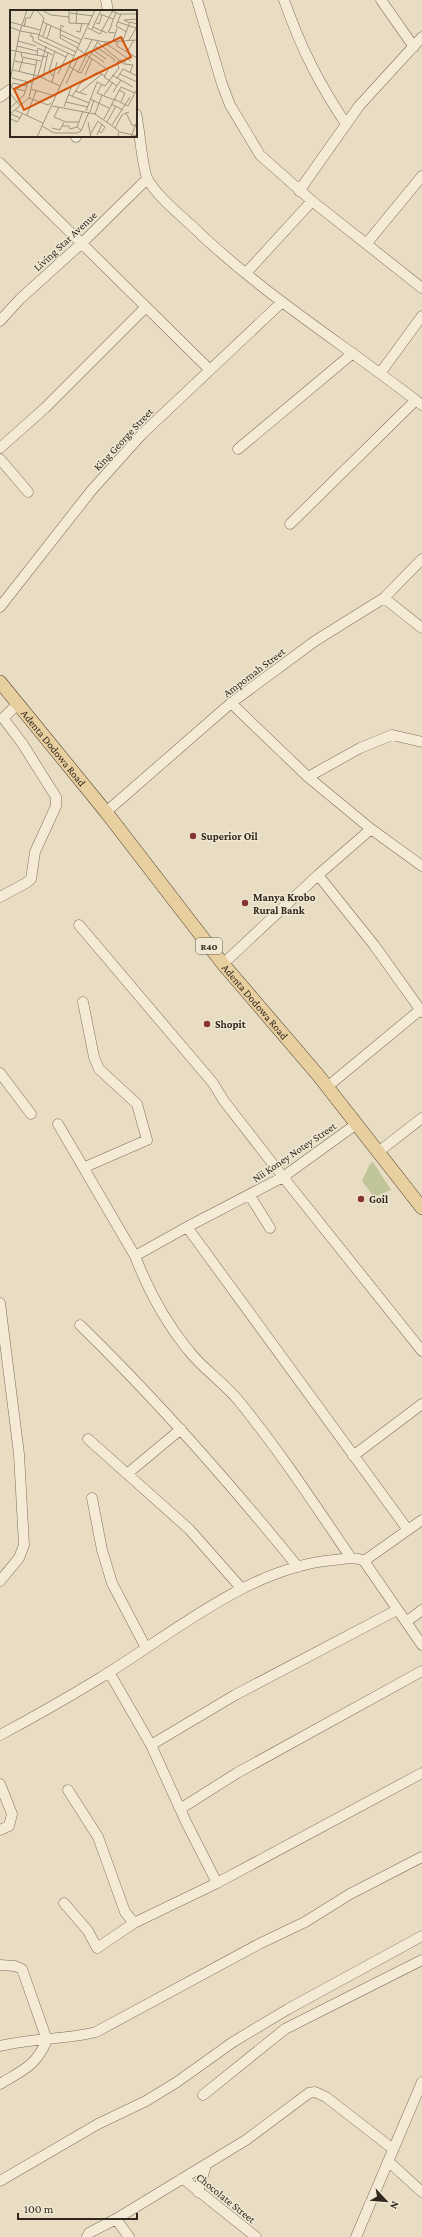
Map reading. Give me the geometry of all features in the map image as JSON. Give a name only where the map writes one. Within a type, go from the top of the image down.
[{"type":"main road","name":"Adenta Dodowa Road","points":[[0,682],[106,812],[223,964],[327,1087],[377,1153],[422,1208]]},
{"type":"street","points":[[106,0],[108,10]]},
{"type":"street","points":[[197,0],[222,84],[242,128],[260,155],[299,191],[367,243],[422,288]]},
{"type":"street","points":[[284,0],[306,58],[321,87],[346,124]]},
{"type":"street","points":[[382,0],[414,47]]},
{"type":"street","points":[[299,191],[346,124],[383,78],[422,37]]},
{"type":"street","points":[[0,97],[10,90]]},
{"type":"street","points":[[137,120],[147,179],[161,196],[214,248],[281,303],[381,372],[419,402],[290,524]]},
{"type":"street","points":[[0,163],[210,370]]},
{"type":"street","points":[[367,243],[422,176]]},
{"type":"street","name":"Living Star Avenue","points":[[0,321],[20,299],[82,243],[147,179]]},
{"type":"street","points":[[246,273],[312,201]]},
{"type":"street","name":"King George Street","points":[[0,606],[91,491],[142,434],[281,303]]},
{"type":"street","points":[[0,448],[45,408],[146,307]]},
{"type":"street","points":[[381,372],[422,316]]},
{"type":"street","points":[[238,449],[353,353]]},
{"type":"street","points":[[0,459],[28,492]]},
{"type":"street","name":"Ampomah Street","points":[[106,812],[231,703],[315,641],[384,598],[422,559]]},
{"type":"street","points":[[384,598],[422,628]]},
{"type":"street","points":[[231,703],[284,757],[371,828],[422,866]]},
{"type":"street","points":[[0,897],[26,883],[30,879],[35,852],[56,806],[56,797],[22,743],[3,717],[18,704]]},
{"type":"street","points":[[308,777],[360,748],[392,735],[422,742]]},
{"type":"street","points":[[223,964],[318,874],[371,828]]},
{"type":"street","points":[[318,874],[374,945],[421,1011],[327,1087]]},
{"type":"street","points":[[78,925],[213,1083],[224,1102],[422,1351]]},
{"type":"street","points":[[83,1002],[94,1057],[99,1069],[137,1104],[147,1140],[85,1168]]},
{"type":"street","points":[[0,1073],[31,1114]]},
{"type":"street","points":[[377,1153],[422,1118]]},
{"type":"street","points":[[58,1124],[135,1256],[145,1280],[172,1327],[189,1352],[237,1399],[281,1456],[351,1558]]},
{"type":"street","name":"Nii Koney Notey Street","points":[[135,1256],[202,1219],[250,1196],[283,1177],[355,1124]]},
{"type":"street","points":[[250,1196],[270,1228]]},
{"type":"street","points":[[187,1227],[408,1530]]},
{"type":"street","points":[[0,1303],[19,1454],[24,1538],[23,1551],[0,1581]]},
{"type":"street","points":[[80,1325],[125,1369],[208,1458],[298,1567]]},
{"type":"street","points":[[353,1456],[422,1404]]},
{"type":"street","points":[[127,1474],[181,1429]]},
{"type":"street","points":[[88,1440],[189,1529],[242,1589]]},
{"type":"street","points":[[92,1498],[102,1550],[112,1583],[146,1648]]},
{"type":"street","points":[[364,1561],[422,1520]]},
{"type":"street","points":[[0,1735],[48,1710],[213,1605],[242,1589],[298,1567],[322,1561],[351,1558],[364,1561],[422,1645]]},
{"type":"street","points":[[151,1745],[235,1695],[397,1610]]},
{"type":"street","points":[[406,1622],[422,1610]]},
{"type":"street","points":[[180,1809],[302,1736],[422,1671]]},
{"type":"street","points":[[109,1672],[151,1745],[180,1809],[217,1883]]},
{"type":"street","points":[[64,1903],[88,1931],[96,1948],[134,1923],[217,1883],[422,1773]]},
{"type":"street","points":[[0,1784],[12,1814],[9,1826],[0,1830]]},
{"type":"street","points":[[68,1790],[98,1837],[126,1912],[134,1923]]},
{"type":"street","points":[[0,2046],[20,2041],[77,2037],[96,2032],[259,1944],[305,1922],[350,1894],[422,1857]]},
{"type":"street","points":[[0,2181],[98,2124],[158,2093],[206,2060],[288,2009],[422,1936]]},
{"type":"street","points":[[203,2095],[285,2029],[422,1960]]},
{"type":"street","points":[[0,1965],[15,1966],[22,1969],[46,2040],[40,2056],[35,2062],[0,2084]]},
{"type":"street","points":[[356,2237],[422,2084]]},
{"type":"street","points":[[86,2237],[89,2233],[116,2219],[246,2140],[298,2100],[315,2092],[346,2111],[393,2149]]},
{"type":"street","points":[[388,2161],[422,2192]]},
{"type":"street","points":[[198,2192],[206,2165]]},
{"type":"street","name":"Chocolate Street","points":[[181,2180],[186,2181],[256,2237]]},
{"type":"street","points":[[116,2219],[129,2237]]},
{"type":"green space","points":[[373,1162],[391,1190],[374,1197],[362,1181],[370,1164]]},
{"type":"place","name":"Superior Oil","points":[[193,836]]},
{"type":"place","name":"Manya Krobo Rural Bank","points":[[245,903]]},
{"type":"place","name":"Shopit","points":[[207,1024]]},
{"type":"place","name":"Goil","points":[[361,1199]]}]
